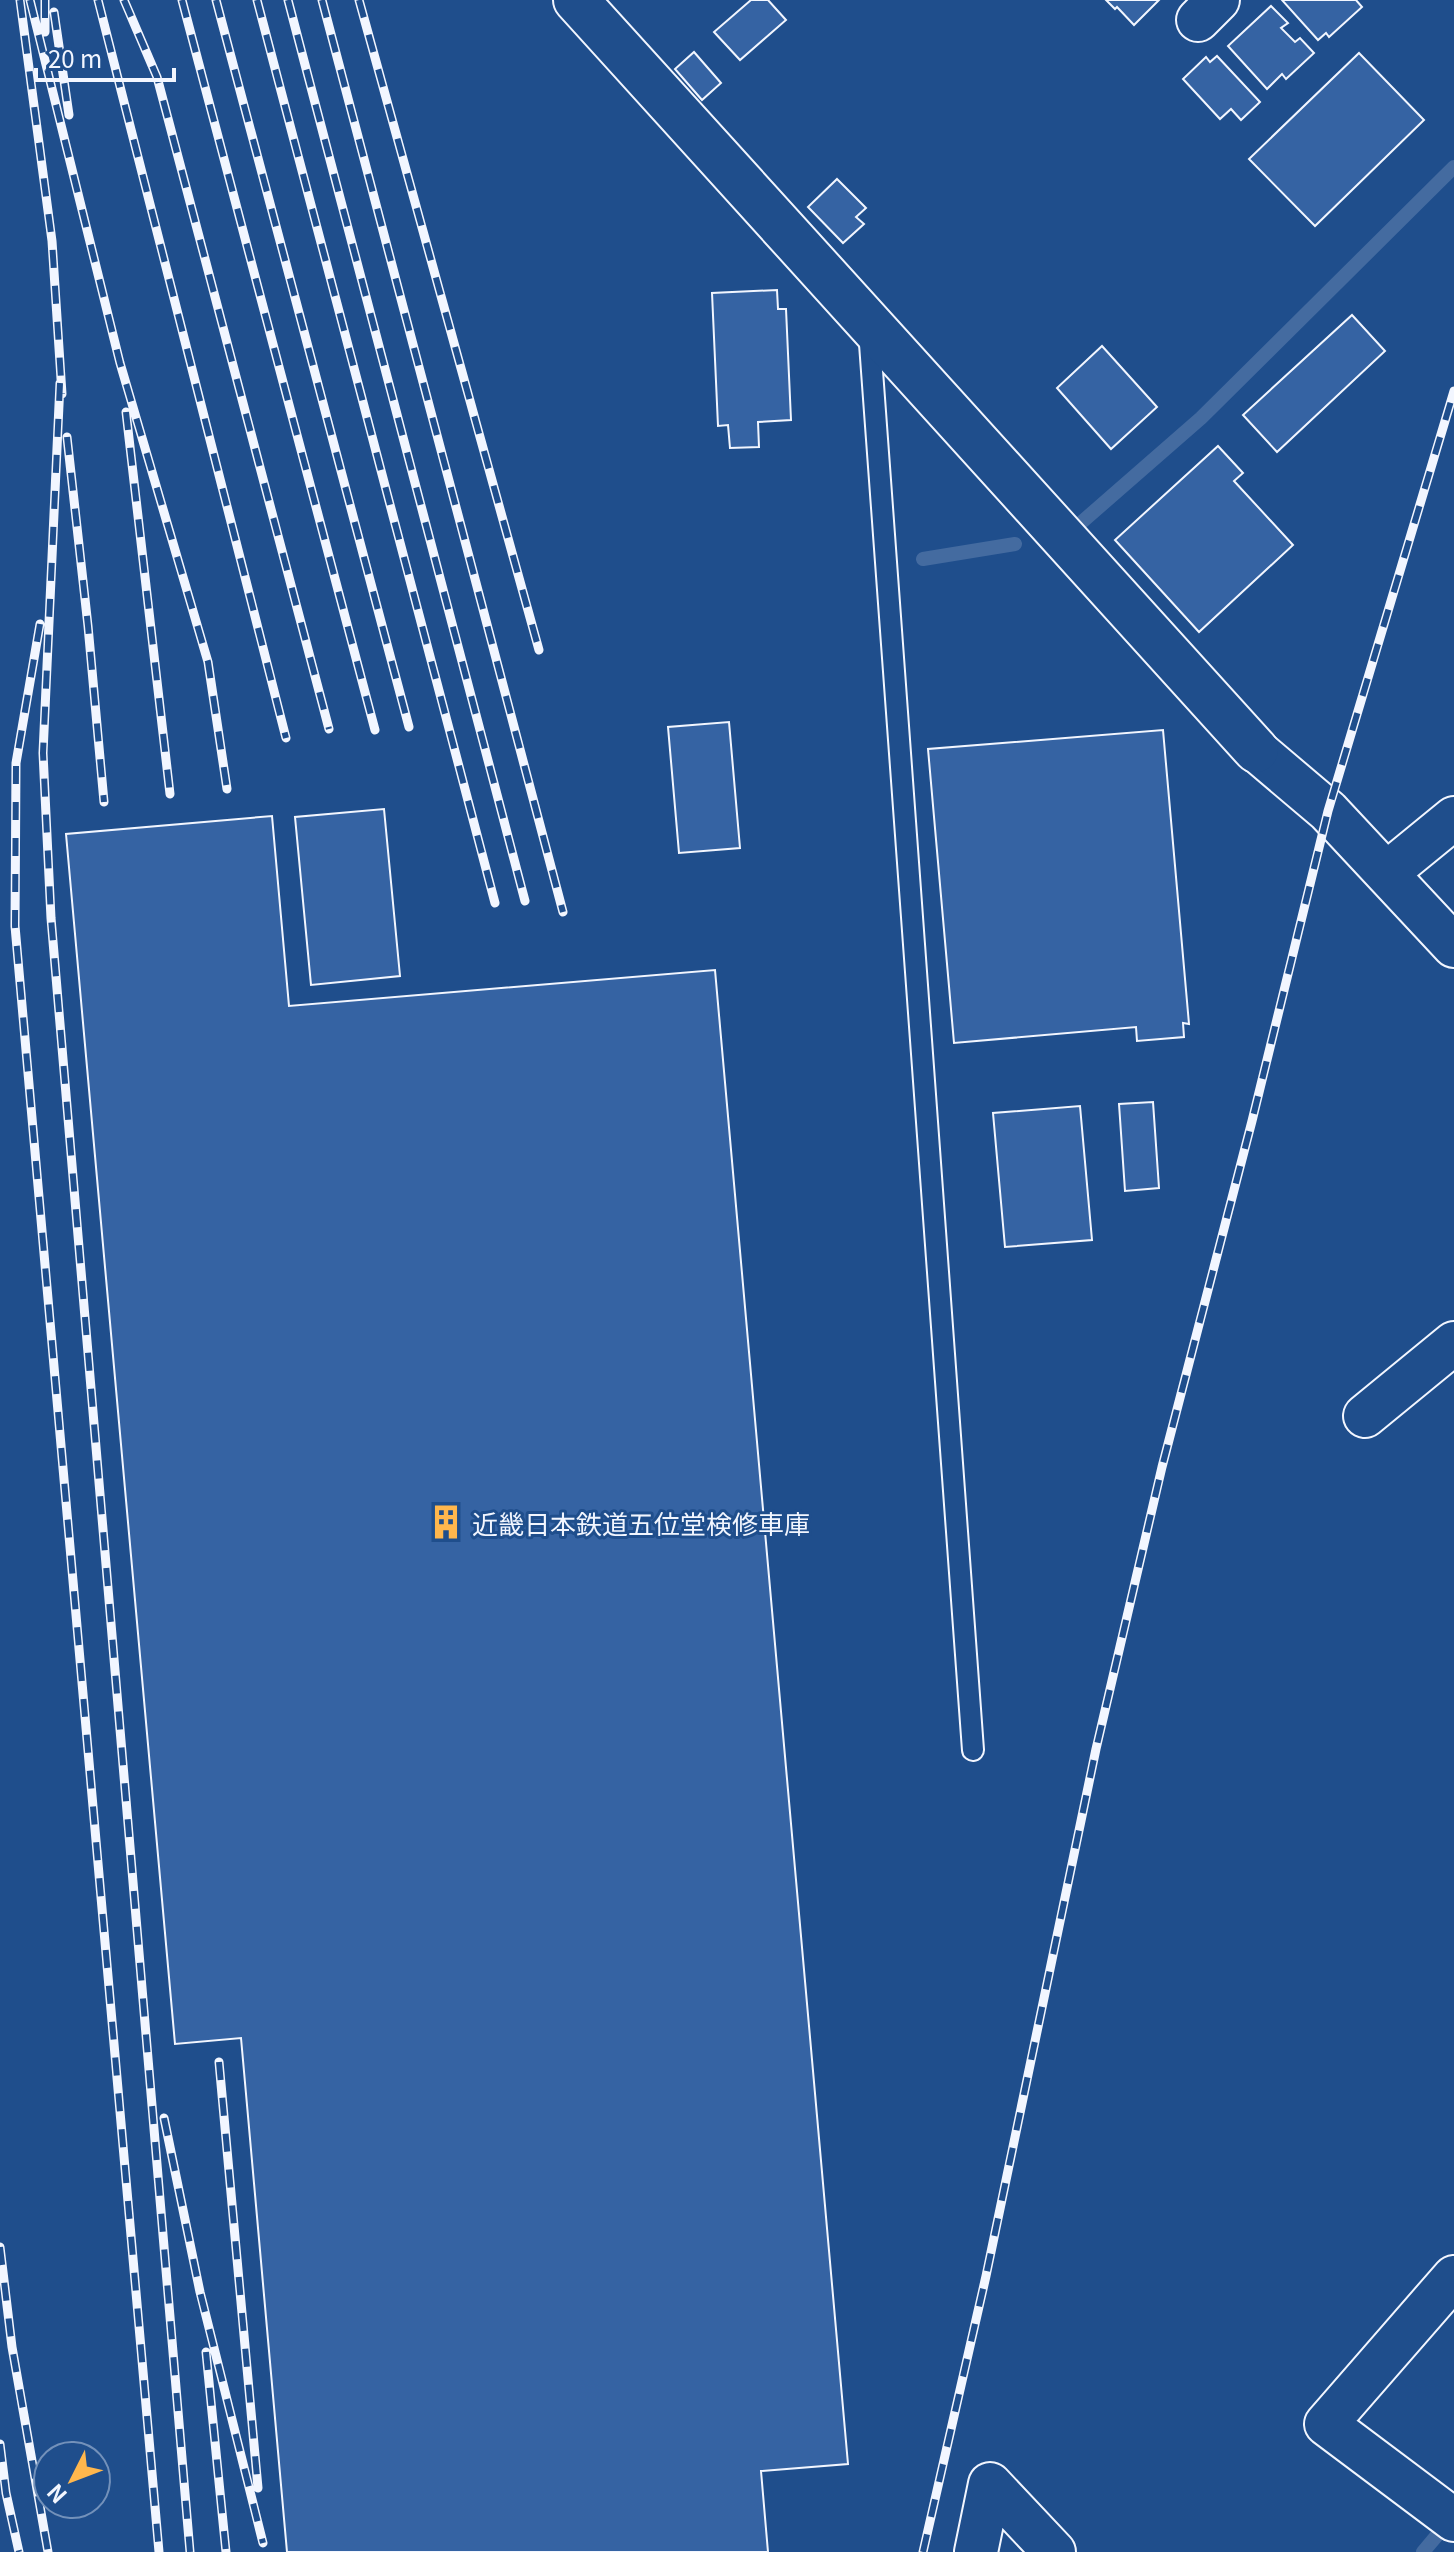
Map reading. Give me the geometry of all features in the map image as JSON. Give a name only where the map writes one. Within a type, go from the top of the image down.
[{"type":"street","points":[[576,0],[1256,750],[1328,811],[1454,946]]},
{"type":"street","points":[[1388,872],[1454,818]]},
{"type":"street","points":[[1365,1416],[1454,1343]]},
{"type":"street","points":[[1447,2516],[1326,2424],[1454,2277]]},
{"type":"street","points":[[976,2552],[990,2484],[1054,2552]]},
{"type":"lane","points":[[868,322],[973,1750]]},
{"type":"building","points":[[751,0],[768,0],[786,20],[740,60],[714,32]]},
{"type":"building","points":[[1106,0],[1159,0],[1134,25]]},
{"type":"building","points":[[1282,0],[1356,0],[1362,7],[1329,37],[1326,33],[1318,40]]},
{"type":"building","points":[[1271,6],[1288,23],[1281,28],[1295,42],[1300,38],[1314,53],[1286,79],[1282,74],[1267,89],[1228,46]]},
{"type":"building","points":[[694,52],[721,83],[702,100],[675,69]]},
{"type":"building","points":[[1359,53],[1424,120],[1315,226],[1249,159]]},
{"type":"building","points":[[1217,56],[1260,102],[1241,120],[1231,109],[1220,119],[1183,79],[1206,57],[1210,62]]},
{"type":"building","points":[[837,179],[866,208],[856,217],[864,224],[843,243],[808,207]]},
{"type":"building","points":[[777,290],[778,309],[786,309],[791,420],[758,422],[759,447],[730,448],[728,425],[718,426],[712,293]]},
{"type":"building","points":[[1352,315],[1385,351],[1277,452],[1243,415]]},
{"type":"building","points":[[1102,346],[1157,407],[1111,449],[1057,388]]},
{"type":"building","points":[[1218,446],[1243,473],[1234,481],[1293,545],[1199,632],[1115,540]]},
{"type":"building","points":[[729,722],[740,848],[679,853],[668,727]]},
{"type":"building","points":[[1163,730],[1189,1024],[1183,1023],[1184,1037],[1137,1041],[1136,1027],[954,1043],[928,749]]},
{"type":"building","points":[[384,809],[400,976],[311,985],[295,817]]},
{"type":"building","name":"近畿日本鉄道五位堂検修車庫","points":[[272,816],[289,1006],[715,970],[848,2464],[761,2471],[768,2552],[287,2552],[241,2038],[175,2044],[66,834]]},
{"type":"building","points":[[1153,1102],[1159,1188],[1125,1191],[1119,1104]]},
{"type":"building","points":[[1080,1106],[1092,1240],[1005,1247],[993,1113]]},
{"type":"waterway","points":[[1067,535],[1201,418],[1454,167]]},
{"type":"waterway","points":[[923,559],[1015,544]]},
{"type":"waterway","points":[[1423,2552],[1449,2521]]},
{"type":"railway","points":[[20,0],[52,241],[62,394]]},
{"type":"railway","points":[[30,0],[120,363],[208,662],[227,789]]},
{"type":"railway","points":[[45,0],[45,32]]},
{"type":"railway","points":[[98,0],[286,738]]},
{"type":"railway","points":[[124,0],[157,77],[329,729]]},
{"type":"railway","points":[[182,0],[375,730]]},
{"type":"railway","points":[[216,0],[409,727]]},
{"type":"railway","points":[[257,0],[495,903]]},
{"type":"railway","points":[[288,0],[525,901]]},
{"type":"railway","points":[[322,0],[563,912]]},
{"type":"railway","points":[[359,0],[539,650]]},
{"type":"railway","points":[[54,12],[69,115]]},
{"type":"railway","points":[[60,383],[43,753],[51,918],[190,2552]]},
{"type":"railway","points":[[923,2552],[986,2276],[1096,1749],[1162,1467],[1328,811],[1454,391]]},
{"type":"railway","points":[[126,412],[170,794]]},
{"type":"railway","points":[[67,437],[104,802]]},
{"type":"railway","points":[[40,624],[16,763],[15,926],[159,2552]]},
{"type":"railway","points":[[219,2062],[258,2488]]},
{"type":"railway","points":[[164,2118],[200,2292],[263,2543]]},
{"type":"railway","points":[[0,2247],[12,2347],[48,2552]]},
{"type":"railway","points":[[206,2352],[226,2552]]},
{"type":"railway","points":[[0,2444],[6,2493],[19,2552]]},
{"type":"place","name":"近畿日本鉄道五位堂検修車庫","points":[[446,1522]]}]
